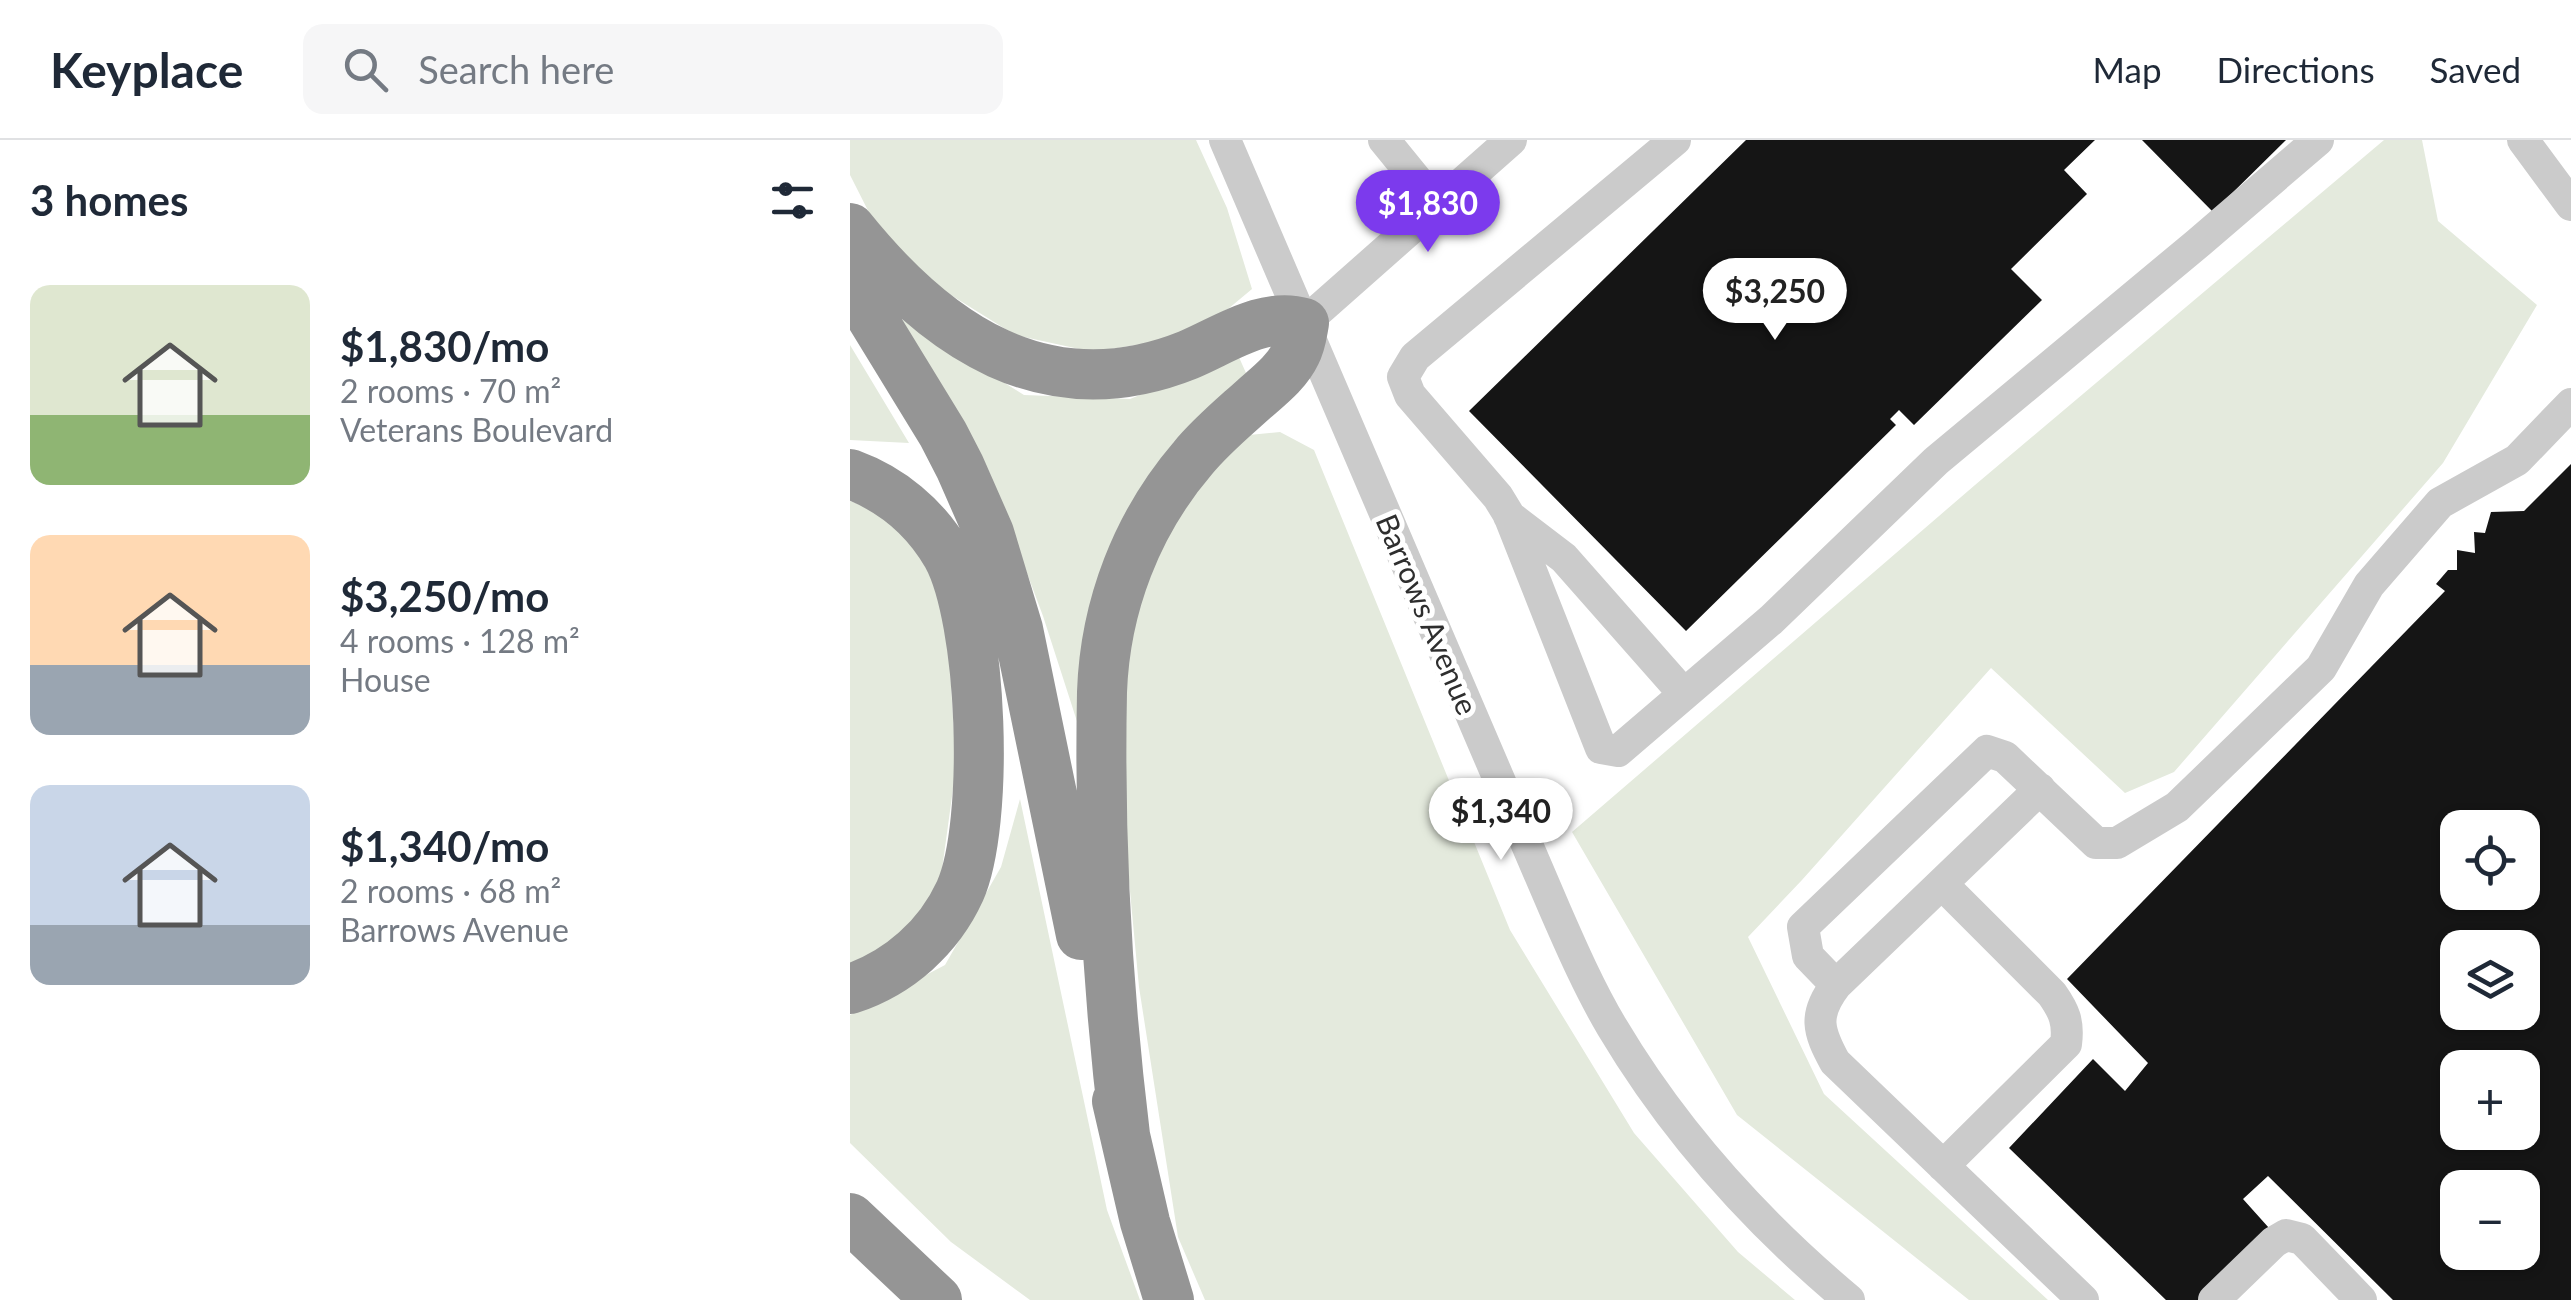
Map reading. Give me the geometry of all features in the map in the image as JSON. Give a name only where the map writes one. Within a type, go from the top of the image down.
[{"type":"highway","points":[[850,228],[887,270],[947,323],[990,350],[1037,368],[1090,375],[1142,370],[1267,322],[1304,323],[1291,362],[1211,438],[1167,492],[1134,551],[1110,622],[1102,692],[1102,852],[1108,964],[1125,1135]]},
{"type":"highway","points":[[850,282],[960,467],[999,562],[1018,629],[1125,1135],[1168,1300]]},
{"type":"highway","points":[[850,474],[876,484],[902,502],[928,528],[948,558],[965,606],[978,720],[974,830],[962,886],[944,919],[906,960],[850,989]]},
{"type":"highway","points":[[850,1218],[937,1300]]},
{"type":"street","name":"Barrows Avenue","points":[[1225,140],[1554,910],[1611,1025],[1658,1098],[1716,1171],[1800,1258],[1849,1300]]},
{"type":"street","points":[[1384,140],[1437,205]]},
{"type":"street","points":[[1674,140],[1415,357],[1403,377],[1410,395],[1498,497],[1509,516],[1601,748],[1618,751],[1771,620],[1936,461],[2318,140]]},
{"type":"street","points":[[2523,140],[2571,205]]},
{"type":"street","points":[[1304,323],[1437,205],[1500,143]]},
{"type":"street","points":[[1836,985],[1808,956],[1803,927],[1986,751],[2005,757],[2096,843],[2117,843],[2177,807],[2321,668],[2369,585],[2440,503],[2517,460],[2571,404]]},
{"type":"street","points":[[1509,516],[1564,558],[1684,694]]},
{"type":"street","points":[[2040,789],[1836,985],[1822,1003],[1820,1034],[1835,1062],[2084,1300]]},
{"type":"street","points":[[1942,884],[2052,994],[2068,1026],[2066,1044],[1943,1166]]},
{"type":"street","points":[[2214,1300],[2286,1235],[2302,1239],[2362,1300]]},
{"type":"shaded area","points":[[850,140],[1196,140],[1227,208],[1252,289],[1228,309],[1166,340],[1093,352],[1015,335],[930,282],[888,250],[850,175]]},
{"type":"shaded area","points":[[2384,140],[2422,140],[2438,221],[2537,305],[2443,463],[2174,772],[2125,793],[1991,668],[1748,937],[1824,1094],[2048,1300],[1969,1300],[1737,1115],[1572,832]]},
{"type":"shaded area","points":[[884,308],[1024,395],[1130,399],[1238,355],[1250,382],[1192,431],[1083,740],[1043,616],[988,469]]},
{"type":"shaded area","points":[[850,345],[909,443],[850,440]]},
{"type":"shaded area","points":[[1280,432],[1314,450],[1510,930],[1634,1133],[1738,1252],[1795,1300],[1205,1300],[1178,1237],[1139,987],[1128,870],[1124,667],[1138,600],[1157,549],[1187,501],[1223,458],[1249,435]]},
{"type":"shaded area","points":[[850,501],[891,516],[925,556],[947,619],[956,767],[940,884],[901,940],[850,968]]},
{"type":"shaded area","points":[[1020,799],[1107,1210],[1140,1300],[1030,1300],[951,1242],[850,1143],[850,1015],[945,965],[1001,867]]},
{"type":"building","points":[[1746,140],[2095,140],[2064,170],[2087,194],[2011,269],[2042,300],[1914,425],[1899,410],[1890,419],[1896,425],[1686,631],[1469,411]]},
{"type":"building","points":[[2142,140],[2286,140],[2213,212]]},
{"type":"building","points":[[2571,464],[2571,1300],[2393,1300],[2268,1176],[2243,1199],[2269,1228],[2198,1300],[2166,1300],[2009,1148],[2093,1059],[2125,1091],[2148,1063],[2067,979],[2445,591],[2436,584],[2448,570],[2457,570],[2457,550],[2475,553],[2474,532],[2485,533],[2491,512],[2524,511]]}]
